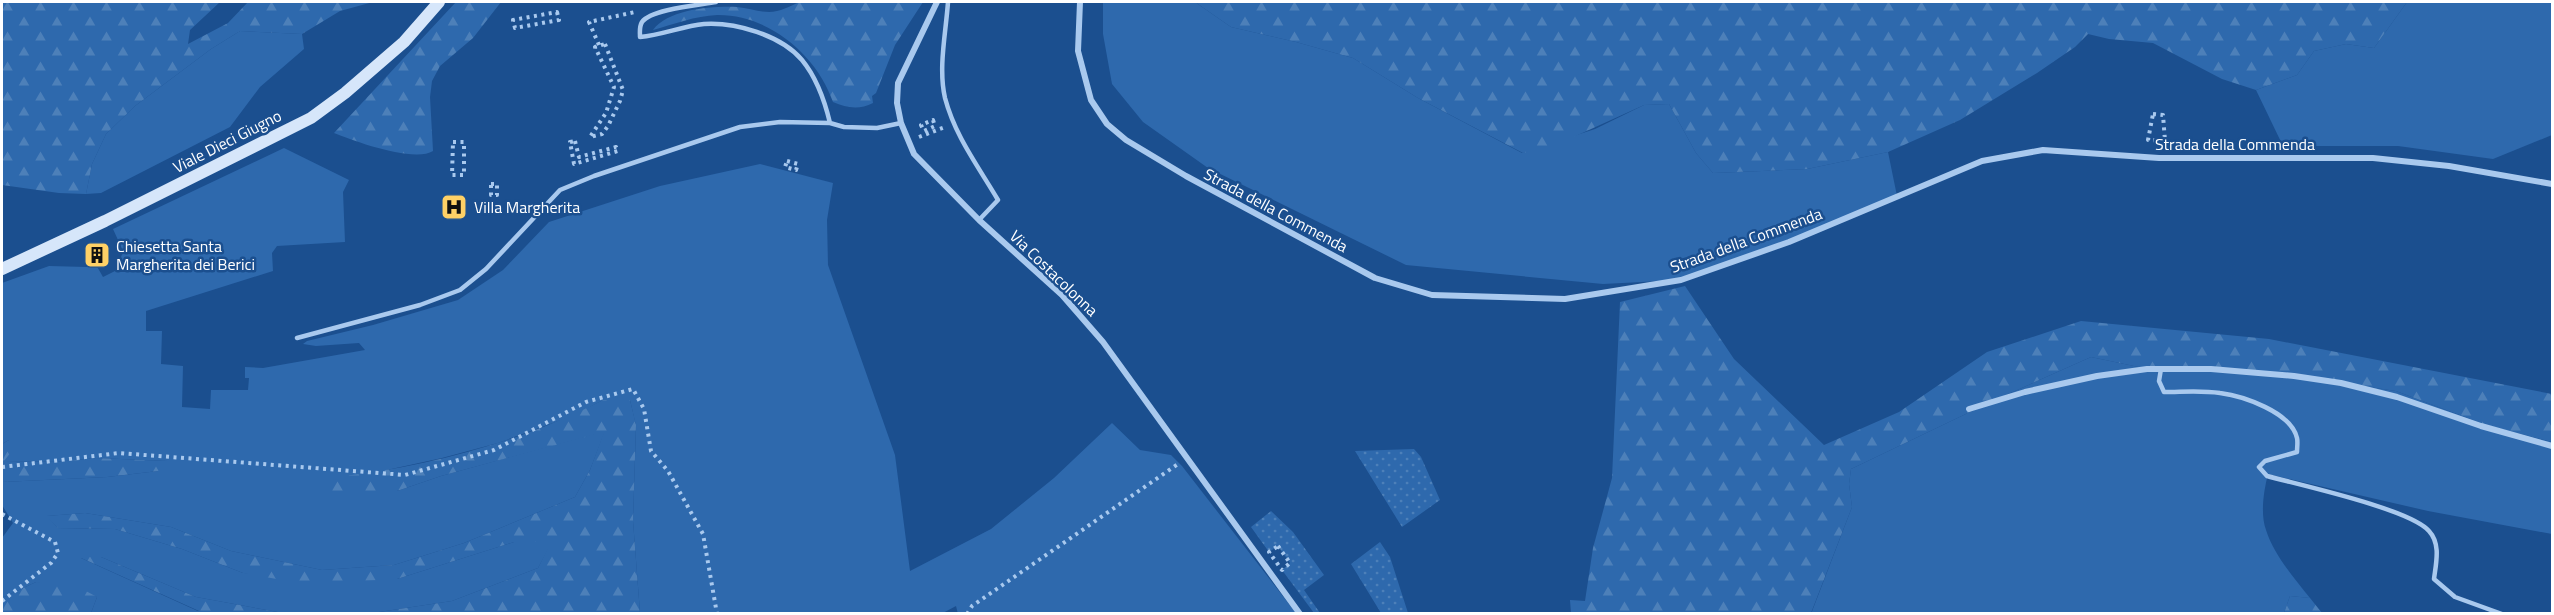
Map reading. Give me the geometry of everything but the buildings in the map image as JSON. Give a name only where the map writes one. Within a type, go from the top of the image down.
[{"type":"main road","name":"Viale Dieci Giugno","points":[[2,269],[85,231],[311,118],[345,93],[404,42],[440,2]]},
{"type":"street","name":"Via Costacolonna","points":[[937,2],[898,83],[897,102],[901,123],[914,153],[979,220],[1062,295],[1103,342],[1300,614]]},
{"type":"street","name":"Strada della Commenda","points":[[1080,2],[1078,51],[1091,100],[1107,124],[1126,140],[1186,176],[1375,278],[1432,295],[1565,299],[1682,280],[1789,242],[1982,160],[2043,150],[2159,158],[2373,158],[2449,166],[2553,184]]},
{"type":"street","points":[[1969,409],[2025,392],[2097,376],[2161,369],[2211,369],[2294,376],[2341,383],[2397,397],[2481,426],[2553,446]]},
{"type":"lane","points":[[716,2],[655,14],[643,21],[640,36],[704,24],[736,26],[772,37],[801,59],[826,104],[830,123]]},
{"type":"lane","points":[[948,2],[943,70],[945,96],[964,145],[998,200],[979,220]]},
{"type":"lane","points":[[297,338],[420,305],[460,290],[486,269],[560,190],[594,176],[740,127],[780,122],[830,123],[844,127],[877,128],[901,123]]},
{"type":"lane","points":[[2161,369],[2159,381],[2164,392],[2222,393],[2260,405],[2280,415],[2291,424],[2297,438],[2297,452],[2265,461],[2259,467],[2267,476],[2395,512],[2429,530],[2437,545],[2434,579],[2455,597],[2502,614]]},
{"type":"path","points":[[558,12],[559,20],[515,28],[513,20],[558,12]]},
{"type":"path","points":[[599,45],[589,22],[636,12]]},
{"type":"path","points":[[605,44],[623,90],[621,101],[608,126],[602,134],[590,137],[606,113],[614,87],[595,47],[599,45],[605,44]]},
{"type":"path","points":[[2153,114],[2163,115],[2165,141],[2148,140],[2153,114]]},
{"type":"path","points":[[928,134],[937,130]]},
{"type":"path","points":[[575,141],[579,157],[616,147],[618,151],[574,164],[570,142],[575,141]]},
{"type":"path","points":[[453,142],[464,142],[464,175],[452,175],[453,142]]},
{"type":"path","points":[[2,467],[119,453],[405,475],[494,450],[586,402],[633,389],[644,409],[651,451],[668,471],[703,534],[717,614]]},
{"type":"path","points":[[967,614],[972,606],[1186,458]]},
{"type":"path","points":[[2,514],[55,542],[58,553],[51,563],[2,601]]},
{"type":"path","points":[[1278,546],[1290,563],[1282,570],[1269,552],[1278,546]]},
{"type":"green space","points":[[2,2],[220,2],[190,30],[188,44],[228,23],[248,2],[373,2],[340,11],[302,34],[240,31],[211,49],[135,106],[106,134],[92,164],[86,194],[59,193],[2,185]]},
{"type":"green space","points":[[456,2],[501,2],[473,38],[440,66],[432,81],[430,97],[433,151],[424,154],[399,153],[334,133]]},
{"type":"green space","points":[[800,2],[923,2],[895,45],[876,93],[872,96],[873,103],[863,107],[853,107],[833,102],[826,85],[803,54],[788,40],[754,22],[717,15],[653,30],[669,17],[692,10],[737,7],[773,12]]},
{"type":"green space","points":[[1103,2],[1195,2],[1231,27],[1353,58],[1418,98],[1522,153],[1595,129],[1644,105],[1669,104],[1696,153],[1713,173],[1807,169],[1888,152],[1897,196],[1789,242],[1681,280],[1603,284],[1406,265],[1208,168],[1143,122],[1112,84],[1103,34]]},
{"type":"green space","points":[[1195,2],[2407,2],[2374,48],[2346,44],[2314,51],[2297,75],[2256,90],[2222,79],[2153,43],[2109,39],[2088,34],[2075,47],[2037,73],[1960,120],[1888,152],[1807,169],[1713,173],[1696,153],[1669,104],[1644,105],[1558,144],[1523,153],[1418,98],[1353,58],[1231,27]]},
{"type":"green space","points":[[2407,2],[2552,2],[2552,135],[2493,159],[2398,146],[2283,146],[2256,90],[2297,75],[2314,51],[2346,44],[2374,48]]},
{"type":"green space","points":[[240,31],[302,34],[304,49],[260,87],[230,127],[101,193],[86,194],[92,164],[106,134],[135,106],[211,49]]},
{"type":"green space","points":[[284,148],[349,180],[343,192],[345,242],[277,246],[272,253],[273,271],[146,311],[146,331],[162,331],[161,364],[183,366],[182,407],[210,409],[211,390],[248,390],[249,378],[245,378],[245,367],[263,368],[365,350],[359,343],[316,346],[303,344],[458,300],[503,270],[549,222],[660,186],[760,164],[833,183],[827,220],[828,265],[895,455],[910,571],[991,529],[1054,478],[1112,423],[1140,450],[1171,455],[1182,466],[1296,613],[958,614],[956,606],[941,614],[640,613],[633,521],[636,426],[630,400],[603,400],[575,415],[498,443],[442,458],[373,473],[336,478],[397,491],[441,476],[605,431],[590,470],[575,497],[464,543],[394,565],[322,570],[231,551],[171,527],[85,513],[47,516],[58,528],[115,529],[182,549],[243,573],[397,579],[514,542],[552,542],[538,568],[452,601],[379,612],[283,613],[196,597],[101,557],[81,558],[200,612],[91,613],[97,597],[36,582],[2,598],[2,538],[13,523],[2,505],[2,482],[107,477],[158,471],[167,461],[96,458],[56,462],[3,461],[9,440],[2,444],[2,283],[49,266],[87,267],[95,263],[103,277],[117,270],[123,251],[113,229]]},
{"type":"green space","points":[[1685,286],[1734,359],[1824,445],[1899,412],[1987,352],[2081,321],[2269,339],[2552,394],[2552,442],[2486,425],[2396,391],[2263,371],[2153,370],[2091,357],[1851,469],[1849,484],[1852,507],[1811,613],[1571,613],[1570,600],[1585,601],[1593,548],[1612,478],[1620,302]]},
{"type":"green space","points":[[2091,357],[2153,370],[2263,371],[2396,391],[2486,425],[2552,442],[2552,534],[2428,511],[2268,474],[2263,509],[2266,530],[2279,557],[2310,598],[2290,596],[2284,613],[1811,614],[1852,507],[1849,484],[1851,469]]},
{"type":"green space","points":[[603,400],[630,400],[636,425],[633,521],[640,613],[283,613],[379,612],[452,601],[538,568],[551,542],[514,542],[397,579],[305,584],[243,573],[182,549],[115,529],[58,528],[46,516],[85,513],[171,527],[231,551],[322,570],[394,565],[464,543],[575,497],[590,470],[604,432],[441,476],[397,491],[354,495],[324,490],[336,477],[405,467],[439,459],[506,440],[572,415]]},
{"type":"green space","points":[[9,440],[15,447],[4,461],[56,462],[96,458],[167,461],[173,467],[107,477],[2,482],[2,444]]},
{"type":"green space","points":[[1414,449],[1421,457],[1440,500],[1402,527],[1355,451]]},
{"type":"green space","points":[[1271,511],[1293,532],[1324,575],[1304,590],[1320,613],[1314,613],[1282,570],[1290,563],[1278,546],[1269,552],[1251,527]]},
{"type":"green space","points":[[1380,542],[1390,557],[1408,613],[1381,613],[1351,564]]},
{"type":"green space","points":[[79,557],[101,557],[196,597],[283,613],[193,613],[199,611]]},
{"type":"green space","points":[[36,582],[73,584],[97,597],[91,613],[2,613],[2,598]]},
{"type":"green space","points":[[2290,596],[2310,598],[2322,613],[2284,613]]},
{"type":"place","name":"Villa Margherita","points":[[454,207]]},
{"type":"place","name":"Chiesetta Santa Margherita dei Berici","points":[[97,255]]}]
